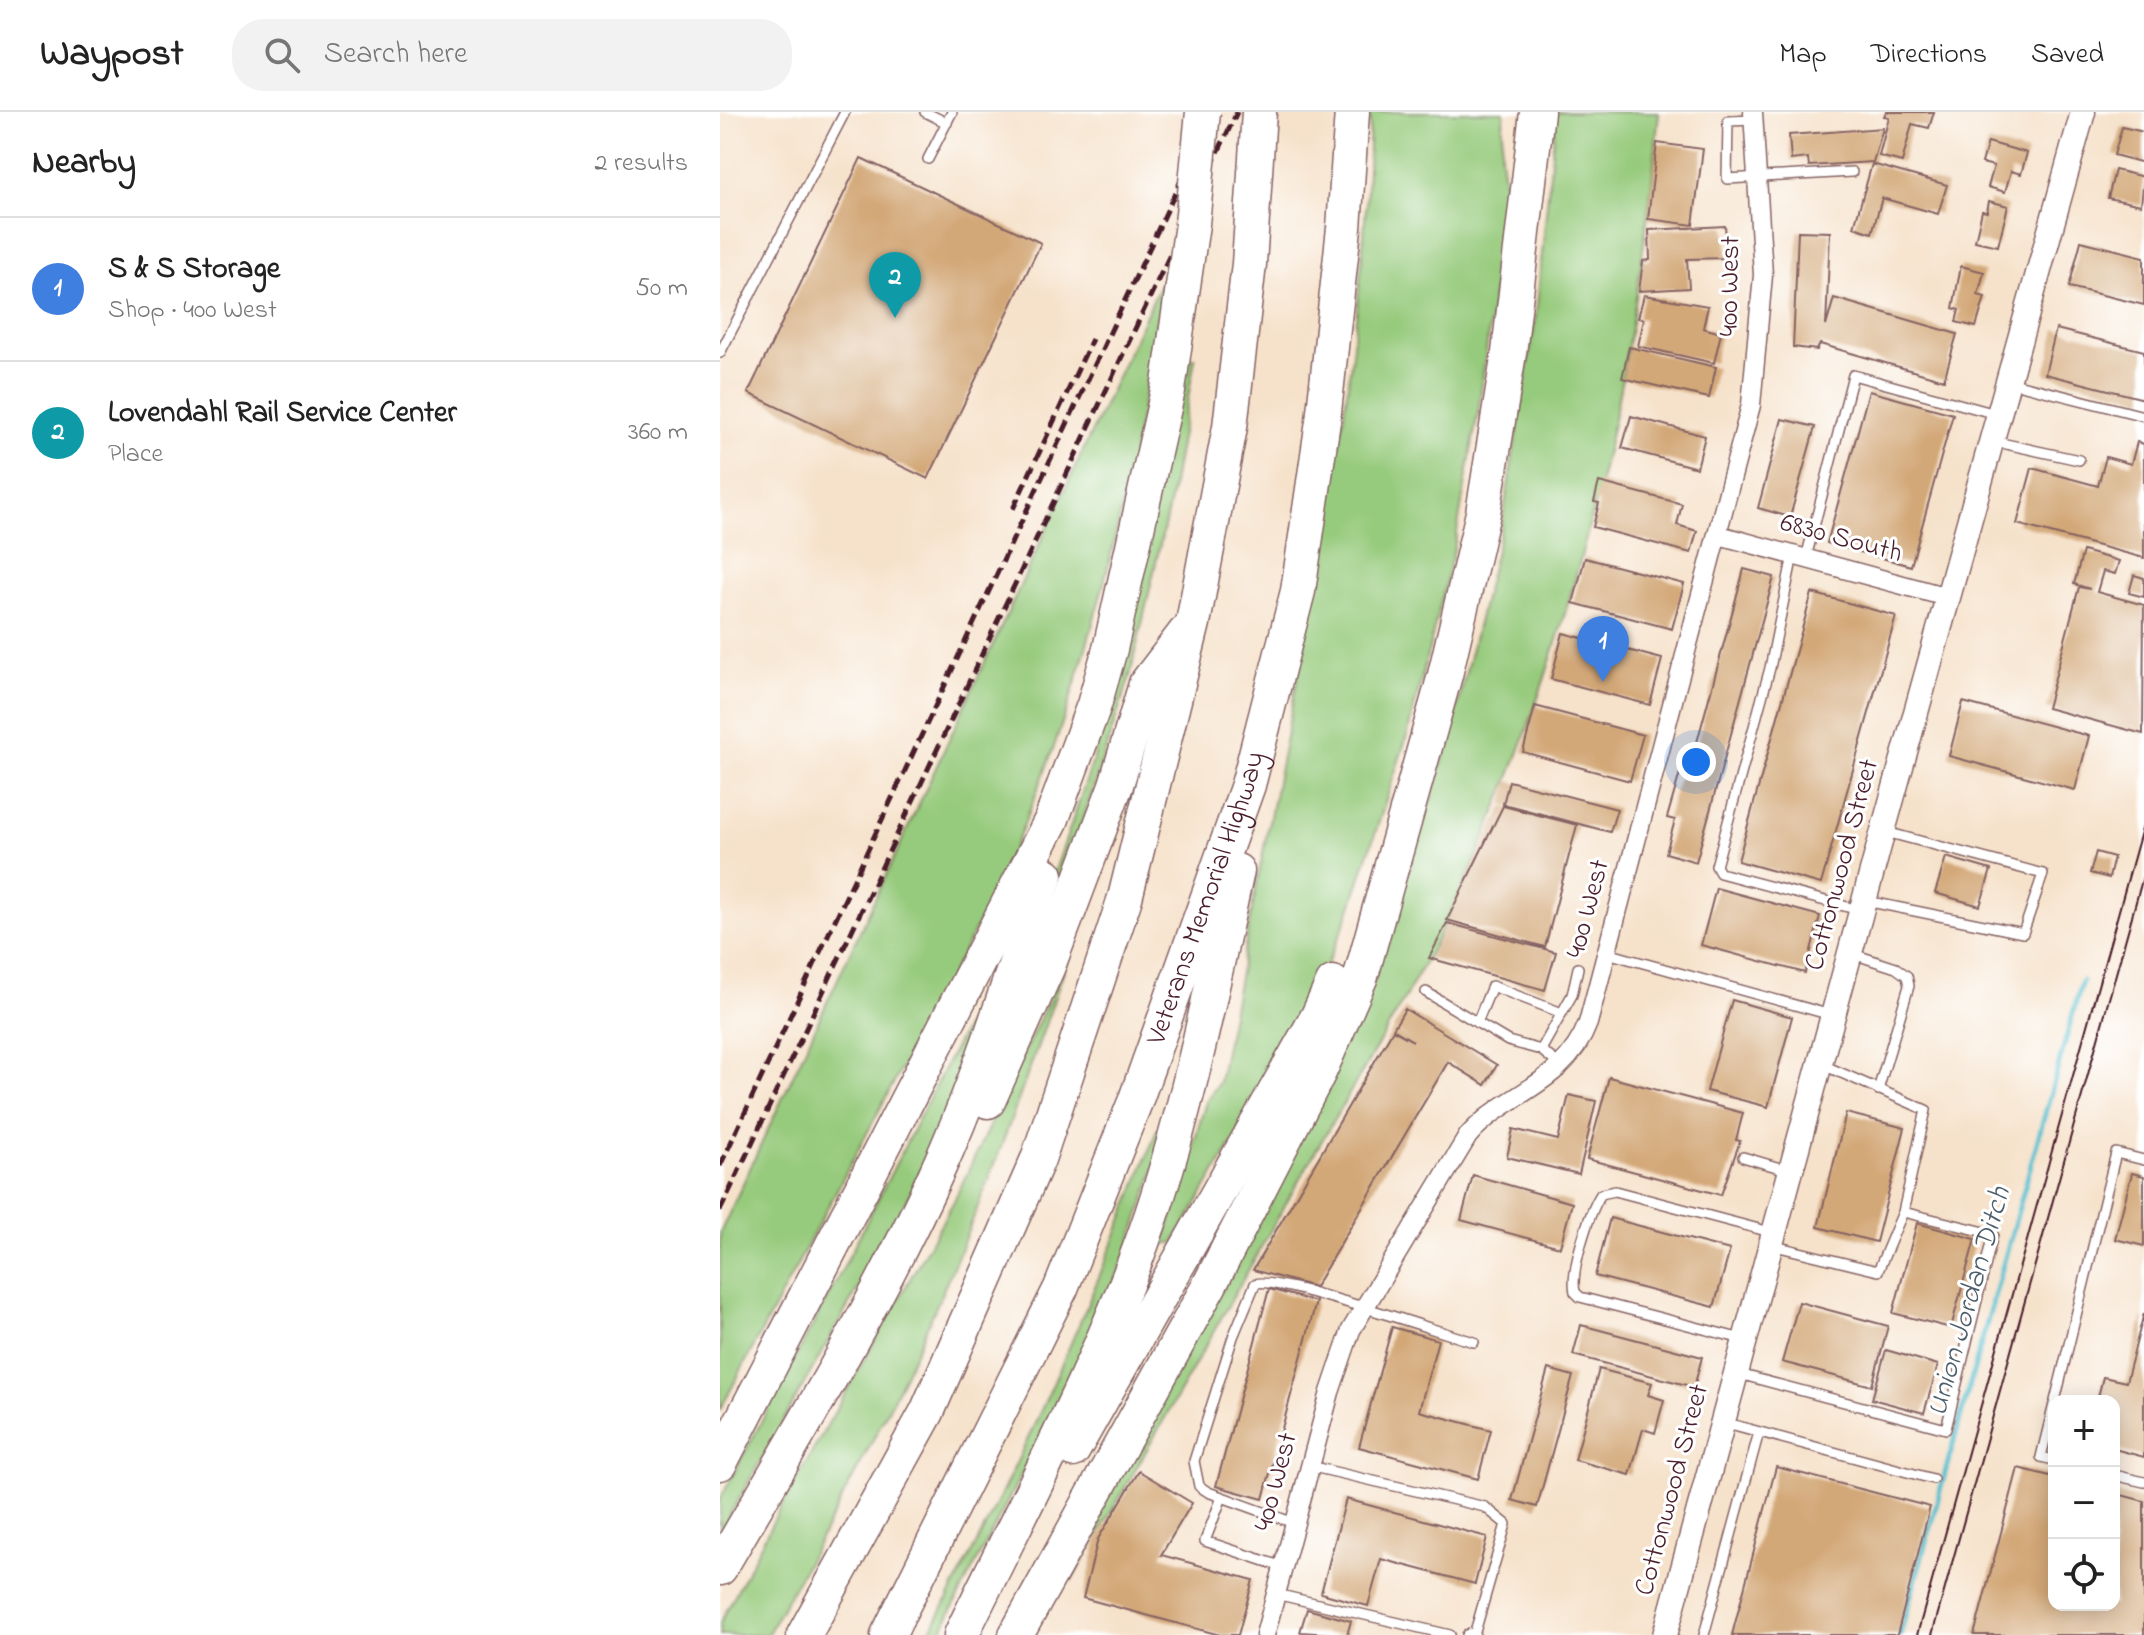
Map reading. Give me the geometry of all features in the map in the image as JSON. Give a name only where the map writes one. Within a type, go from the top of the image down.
[{"type":"highway","points":[[720,1568],[852,1339],[935,1175],[970,1089],[1059,836],[1125,590],[1168,390],[1192,224],[1203,112]]},
{"type":"highway","points":[[804,1635],[927,1412],[1038,1159],[1125,898],[1193,623],[1230,427],[1249,264],[1259,112]]},
{"type":"highway","name":"Veterans Memorial Highway","points":[[888,1635],[1061,1288],[1135,1102],[1248,785],[1298,591],[1326,391],[1352,112]]},
{"type":"highway","points":[[1016,1635],[1209,1286],[1320,1070],[1361,976],[1407,811],[1483,513],[1509,353],[1537,112]]},
{"type":"highway","points":[[961,1635],[1116,1310],[1152,1214],[1215,970],[1298,591]]},
{"type":"highway","points":[[852,1339],[913,1246],[982,1115],[1053,952],[1116,785],[1146,684],[1193,623]]},
{"type":"highway","points":[[720,1463],[1027,873],[1062,793],[1094,705]]},
{"type":"highway","points":[[968,1635],[1318,1016],[1407,811]]},
{"type":"street","name":"Cottonwood Street","points":[[1665,1635],[1862,905],[2083,112]]},
{"type":"street","name":"400 West","points":[[1265,1635],[1309,1466],[1342,1354],[1361,1309],[1468,1136],[1486,1118],[1562,1067],[1582,1038],[1745,437],[1757,357],[1763,275],[1754,116]]},
{"type":"street","name":"6830 South","points":[[1719,535],[1947,597]]},
{"type":"lane","points":[[720,353],[845,112]]},
{"type":"lane","points":[[925,112],[947,123]]},
{"type":"lane","points":[[928,159],[952,112]]},
{"type":"lane","points":[[1754,116],[1728,121],[1727,179],[1852,172]]},
{"type":"lane","points":[[1883,831],[2043,874],[2023,933],[1862,905],[1720,873],[1716,866],[1800,556],[1853,375],[2000,415]]},
{"type":"lane","points":[[2009,382],[2144,416]]},
{"type":"lane","points":[[1992,441],[2079,460]]},
{"type":"lane","points":[[1607,953],[1833,1015]]},
{"type":"lane","points":[[1849,953],[1896,968],[1907,976],[1909,986],[1878,1090]]},
{"type":"lane","points":[[1541,1050],[1572,995],[1578,968]]},
{"type":"lane","points":[[1477,1023],[1492,986],[1562,1013]]},
{"type":"lane","points":[[1426,992],[1508,1041],[1541,1050],[1562,1067]]},
{"type":"lane","points":[[1745,1340],[1589,1300],[1575,1292],[1577,1266],[1596,1202],[1608,1191],[1712,1216],[1772,1239],[1878,1271],[1903,1212],[1926,1110],[1820,1064]]},
{"type":"lane","points":[[2056,1395],[2116,1153],[2144,1160]]},
{"type":"lane","points":[[1743,1157],[1790,1171]]},
{"type":"lane","points":[[1736,1373],[1946,1429],[1993,1234],[1903,1212]]},
{"type":"lane","points":[[1294,1523],[1199,1486],[1194,1461],[1233,1337],[1255,1284],[1261,1280],[1293,1286],[1474,1342]]},
{"type":"lane","points":[[1723,1422],[1933,1479]]},
{"type":"lane","points":[[2048,1427],[2041,1457],[2048,1459]]},
{"type":"lane","points":[[1704,1635],[1759,1432]]},
{"type":"lane","points":[[1309,1466],[1485,1507],[1506,1524],[1475,1632],[1467,1635]]},
{"type":"lane","points":[[2120,1476],[2144,1482]]},
{"type":"lane","points":[[1222,1497],[1205,1541],[1283,1567]]},
{"type":"lane","points":[[1276,1594],[1450,1635]]},
{"type":"green space","points":[[1370,112],[1504,112],[1501,157],[1506,196],[1479,406],[1454,549],[1407,736],[1348,916],[1298,1030],[1174,1243],[1164,1244],[1206,1102],[1219,1082],[1326,526],[1340,444],[1360,279]]},
{"type":"green space","points":[[1556,112],[1659,112],[1649,207],[1619,395],[1574,581],[1546,672],[1515,762],[1479,851],[1442,929],[1072,1580],[1068,1576],[1402,891],[1448,745],[1501,530],[1536,315]]},
{"type":"green space","points":[[1164,276],[1119,520],[1077,679],[1051,756],[986,909],[720,1410],[720,1233]]},
{"type":"green space","points":[[1186,358],[1195,358],[1170,501],[1130,676],[1051,916],[1046,897],[1093,761]]},
{"type":"green space","points":[[1068,959],[1015,1109],[957,1258],[862,1462],[767,1635],[720,1635],[720,1623],[776,1516],[954,1201]]},
{"type":"green space","points":[[995,968],[998,970],[947,1112],[901,1213],[720,1532],[720,1499],[839,1276]]},
{"type":"green space","points":[[1157,1130],[1167,1132],[1126,1256],[1067,1385],[939,1635],[928,1635],[993,1512],[1052,1387]]},
{"type":"building","points":[[1886,112],[1934,112],[1929,128],[1912,124],[1902,162],[1879,156],[1889,117],[1884,116]]},
{"type":"building","points":[[2122,127],[2144,132],[2144,163],[2114,155]]},
{"type":"building","points":[[1883,128],[1873,162],[1809,166],[1808,158],[1791,160],[1789,135]]},
{"type":"building","points":[[1988,142],[2027,153],[2021,174],[2011,171],[2005,192],[1988,187],[1994,166],[1982,163]]},
{"type":"building","points":[[1657,143],[1703,149],[1693,225],[1648,219]]},
{"type":"building","points":[[861,158],[1041,243],[928,479],[748,393]]},
{"type":"building","points":[[1872,164],[1947,185],[1938,214],[1882,198],[1872,233],[1854,227]]},
{"type":"building","points":[[2115,170],[2144,177],[2141,205],[2108,198]]},
{"type":"building","points":[[1989,201],[2008,206],[1998,246],[1975,241],[1982,211],[1987,212]]},
{"type":"building","points":[[1725,226],[1728,258],[1687,259],[1689,288],[1639,291],[1643,261],[1650,260],[1649,230]]},
{"type":"building","points":[[1798,231],[1830,232],[1826,326],[1834,298],[1957,334],[1944,380],[1820,344],[1817,350],[1793,347]]},
{"type":"building","points":[[2081,241],[2144,257],[2144,305],[2069,287]]},
{"type":"building","points":[[1961,266],[1984,272],[1978,295],[1985,297],[1976,327],[1956,322],[1959,310],[1953,308]]},
{"type":"building","points":[[1644,295],[1708,306],[1703,328],[1721,333],[1714,363],[1638,346],[1644,319],[1638,318]]},
{"type":"building","points":[[2056,329],[2144,351],[2144,399],[2045,374]]},
{"type":"building","points":[[1629,347],[1716,367],[1709,398],[1622,378]]},
{"type":"building","points":[[1869,391],[1953,414],[1911,566],[1827,543]]},
{"type":"building","points":[[1631,416],[1705,436],[1697,468],[1622,448]]},
{"type":"building","points":[[1782,419],[1815,427],[1790,517],[1758,508]]},
{"type":"building","points":[[2137,442],[2144,444],[2144,558],[2017,524],[2032,468],[2098,486],[2106,457],[2131,464]]},
{"type":"building","points":[[1599,482],[1682,504],[1677,525],[1697,531],[1691,553],[1593,527],[1599,503],[1594,502]]},
{"type":"building","points":[[2083,551],[2119,561],[2115,574],[2103,571],[2097,592],[2144,605],[2143,734],[2047,708],[2079,587],[2090,589],[2074,584]]},
{"type":"building","points":[[1585,558],[1684,584],[1672,629],[1573,603]]},
{"type":"building","points":[[1744,569],[1774,577],[1696,862],[1666,853],[1675,820],[1667,818],[1682,766],[1690,768]]},
{"type":"building","points":[[2134,575],[2144,578],[2144,597],[2129,593]]},
{"type":"building","points":[[1812,593],[1896,616],[1821,884],[1738,861]]},
{"type":"building","points":[[1563,633],[1662,659],[1650,705],[1551,679]]},
{"type":"building","points":[[1963,702],[2089,736],[2075,790],[1949,756]]},
{"type":"building","points":[[1535,706],[1643,735],[1630,781],[1523,752]]},
{"type":"building","points":[[1509,781],[1617,809],[1610,832],[1503,804]]},
{"type":"building","points":[[1503,806],[1577,825],[1545,947],[1447,920]]},
{"type":"building","points":[[2096,852],[2114,857],[2109,878],[2090,873]]},
{"type":"building","points":[[1946,857],[1991,870],[1980,906],[1935,893]]},
{"type":"building","points":[[1716,888],[1820,916],[1805,973],[1701,945]]},
{"type":"building","points":[[1447,923],[1556,952],[1545,990],[1429,958]]},
{"type":"building","points":[[1732,1000],[1792,1017],[1768,1107],[1707,1091]]},
{"type":"building","points":[[1405,1009],[1497,1065],[1485,1085],[1448,1062],[1315,1287],[1253,1270],[1393,1030],[1413,1041],[1393,1029]]},
{"type":"building","points":[[1609,1077],[1743,1113],[1736,1140],[1740,1141],[1721,1195],[1587,1159]]},
{"type":"building","points":[[1569,1095],[1596,1101],[1579,1174],[1507,1157],[1513,1129],[1558,1140]]},
{"type":"building","points":[[1846,1113],[1905,1128],[1876,1242],[1818,1227]]},
{"type":"building","points":[[2132,1173],[2144,1176],[2144,1246],[2115,1239]]},
{"type":"building","points":[[1473,1175],[1572,1203],[1560,1247],[1461,1220]]},
{"type":"building","points":[[1610,1218],[1730,1250],[1714,1307],[1595,1276]]},
{"type":"building","points":[[1917,1223],[1975,1239],[1951,1328],[1893,1313]]},
{"type":"building","points":[[1269,1289],[1316,1302],[1263,1499],[1216,1486]]},
{"type":"building","points":[[1799,1302],[1888,1326],[1872,1386],[1782,1362]]},
{"type":"building","points":[[2144,1313],[2144,1457],[2120,1451],[2120,1395],[2098,1395],[2103,1377],[2126,1382]]},
{"type":"building","points":[[1581,1325],[1702,1357],[1694,1387],[1573,1355]]},
{"type":"building","points":[[1392,1327],[1438,1340],[1419,1411],[1491,1430],[1478,1479],[1359,1447]]},
{"type":"building","points":[[1886,1350],[1938,1365],[1924,1413],[1872,1399]]},
{"type":"building","points":[[1548,1369],[1573,1376],[1537,1507],[1512,1500]]},
{"type":"building","points":[[1599,1369],[1652,1383],[1648,1395],[1664,1400],[1655,1433],[1643,1429],[1630,1475],[1575,1460]]},
{"type":"building","points":[[1776,1467],[1930,1507],[1897,1635],[1732,1635]]},
{"type":"building","points":[[2018,1468],[2048,1476],[2048,1611],[2120,1611],[2120,1495],[2144,1501],[2144,1635],[1974,1635]]},
{"type":"building","points":[[1139,1471],[1192,1503],[1161,1555],[1253,1580],[1238,1635],[1220,1635],[1083,1598],[1098,1539]]},
{"type":"building","points":[[1346,1499],[1487,1537],[1475,1584],[1381,1559],[1368,1606],[1321,1593]]},
{"type":"building","points":[[1307,1609],[1351,1621],[1347,1635],[1300,1632]]},
{"type":"waterway","name":"Union Jordan Ditch","points":[[1900,1635],[2082,981]]},
{"type":"tram line","points":[[1917,1635],[2144,821]]},
{"type":"tram line","points":[[1932,1635],[2144,873]]},
{"type":"railway","points":[[720,1166],[1213,112]]},
{"type":"railway","points":[[720,1211],[1237,112]]},
{"type":"railway","points":[[1013,509],[1092,339]]},
{"type":"place","name":"Lovendahl Rail Service Center","points":[[895,318]]},
{"type":"place","name":"S & S Storage","points":[[1603,682]]}]
